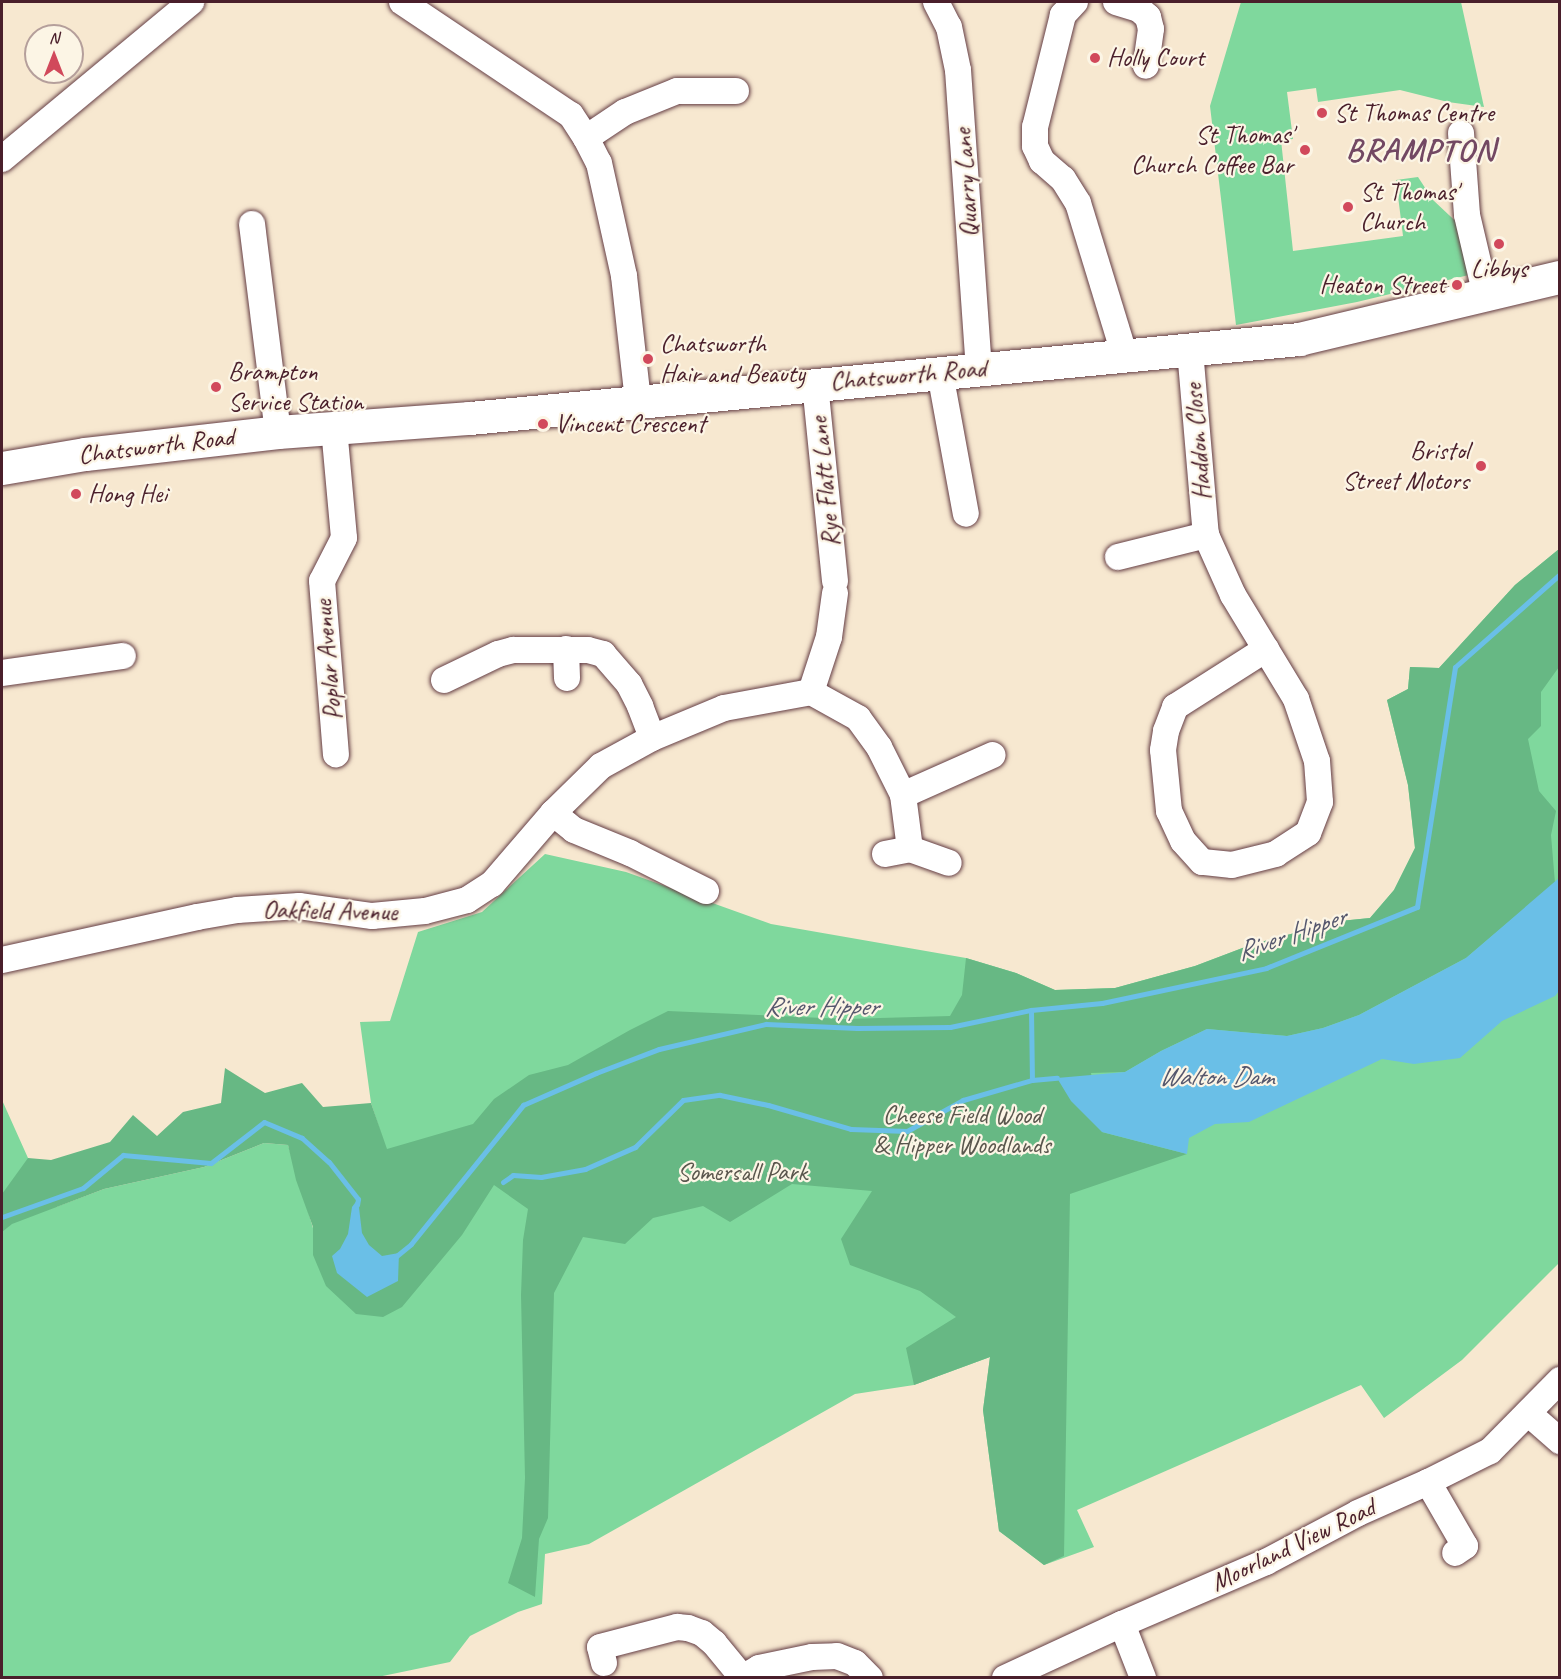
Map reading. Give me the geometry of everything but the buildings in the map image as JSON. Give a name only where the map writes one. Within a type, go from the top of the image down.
[{"type":"highway","name":"Chatsworth Road","points":[[2,468],[85,454],[278,432],[1125,357],[1299,339],[1560,278]]},
{"type":"street","points":[[2,159],[191,2]]},
{"type":"street","points":[[402,2],[571,116],[586,138],[599,163],[624,276],[638,401]]},
{"type":"street","name":"Quarry Lane","points":[[936,2],[949,27],[958,70],[979,369]]},
{"type":"street","points":[[1075,2],[1063,15],[1035,127],[1035,146],[1042,161],[1063,178],[1078,203],[1125,357]]},
{"type":"street","points":[[1116,2],[1139,9],[1148,17],[1151,29],[1146,66]]},
{"type":"street","points":[[586,138],[625,112],[677,91],[736,91]]},
{"type":"street","points":[[1461,133],[1467,215],[1486,296]]},
{"type":"street","points":[[252,224],[278,432]]},
{"type":"street","name":"Haddon Close","points":[[1190,350],[1206,535],[1233,595],[1266,649],[1296,699],[1317,761],[1320,802],[1308,833],[1276,854],[1232,865],[1202,862],[1183,842],[1169,811],[1163,750],[1166,731],[1175,707],[1266,649]]},
{"type":"street","points":[[940,373],[966,514]]},
{"type":"street","name":"Rye Flatt Lane","points":[[811,693],[829,637],[835,587],[815,384]]},
{"type":"street","name":"Poplar Avenue","points":[[334,428],[344,538],[321,581],[336,754]]},
{"type":"street","name":"Haddon Close","points":[[1118,557],[1206,535]]},
{"type":"street","points":[[566,649],[567,678]]},
{"type":"street","points":[[444,680],[498,654],[513,650],[566,649],[603,654],[628,684],[640,706],[652,738]]},
{"type":"street","points":[[2,673],[123,656]]},
{"type":"street","points":[[811,693],[858,718],[879,747],[903,795],[910,849]]},
{"type":"street","name":"Oakfield Avenue","points":[[2,960],[237,910],[299,906],[372,916],[425,911],[467,900],[492,884],[553,813],[601,766],[652,738],[724,708],[811,693]]},
{"type":"street","points":[[903,795],[993,755]]},
{"type":"street","points":[[553,813],[574,830],[630,853],[706,891]]},
{"type":"street","points":[[885,854],[910,849],[949,862]]},
{"type":"street","name":"Moorland View Road","points":[[1005,1677],[1266,1562],[1358,1513],[1490,1451],[1560,1380]]},
{"type":"street","points":[[1528,1413],[1560,1441]]},
{"type":"street","points":[[1428,1482],[1465,1546],[1455,1553]]},
{"type":"street","points":[[1122,1624],[1143,1677]]},
{"type":"street","points":[[604,1663],[600,1647],[677,1627],[702,1633],[714,1643],[742,1677],[759,1668],[812,1657],[837,1656],[855,1663],[870,1677]]},
{"type":"green space","points":[[1241,2],[1461,2],[1484,107],[1448,102],[1400,90],[1318,102],[1316,88],[1287,92],[1293,139],[1281,140],[1293,251],[1403,236],[1396,180],[1418,177],[1433,200],[1466,231],[1473,274],[1357,302],[1236,325],[1210,106]]},
{"type":"green space","name":"Somersall Park","points":[[1559,549],[1559,1263],[1462,1360],[1384,1418],[1361,1385],[1077,1510],[1094,1547],[1044,1565],[999,1531],[983,1410],[990,1357],[914,1385],[855,1394],[589,1544],[545,1554],[542,1604],[518,1612],[470,1636],[450,1662],[373,1678],[2,1677],[2,1100],[28,1158],[56,1207],[104,1189],[204,1167],[264,1143],[288,1145],[313,1228],[313,1255],[386,1149],[371,1103],[360,1022],[390,1021],[418,932],[482,912],[545,854],[626,872],[771,924],[966,958],[1016,973],[1055,990],[1115,988],[1195,966],[1253,944],[1340,921],[1370,918],[1394,890],[1415,848],[1408,785],[1387,700],[1408,689],[1410,667],[1439,668],[1515,585]]},
{"type":"green space","name":"Cheese Field Wood & Hipper Woodlands","points":[[1559,549],[1559,667],[1541,692],[1541,726],[1528,739],[1539,791],[1556,811],[1551,835],[1555,883],[1466,958],[1359,1015],[1323,1028],[1287,1036],[1207,1029],[1161,1051],[1125,1072],[1091,1073],[1102,1132],[1187,1154],[1070,1194],[1064,1556],[1044,1565],[999,1531],[983,1410],[990,1357],[914,1385],[906,1348],[956,1317],[920,1291],[850,1265],[841,1239],[872,1191],[792,1184],[730,1222],[703,1206],[653,1218],[625,1244],[583,1237],[554,1293],[548,1518],[539,1539],[535,1597],[508,1583],[522,1538],[525,1478],[521,1295],[523,1240],[528,1209],[494,1185],[462,1235],[402,1307],[383,1317],[356,1314],[326,1286],[313,1255],[313,1227],[296,1180],[288,1145],[264,1143],[204,1167],[104,1189],[12,1224],[2,1232],[2,1194],[28,1158],[51,1160],[110,1142],[133,1115],[157,1136],[183,1112],[221,1103],[225,1068],[265,1093],[302,1083],[323,1107],[371,1103],[387,1149],[473,1124],[494,1099],[529,1075],[568,1065],[668,1011],[845,1019],[950,1016],[962,995],[966,958],[1016,973],[1055,990],[1115,988],[1195,966],[1253,944],[1340,921],[1370,918],[1394,890],[1415,848],[1408,785],[1387,700],[1408,689],[1410,667],[1439,668],[1515,585]]},
{"type":"water","name":"Walton Dam","points":[[1559,878],[1559,991],[1555,996],[1502,1021],[1460,1058],[1414,1064],[1382,1059],[1249,1122],[1215,1124],[1189,1138],[1187,1154],[1102,1132],[1071,1101],[1057,1078],[1125,1072],[1161,1051],[1207,1029],[1287,1036],[1323,1028],[1359,1015],[1466,958]]},
{"type":"water","points":[[358,1199],[362,1233],[369,1245],[382,1256],[399,1253],[398,1281],[367,1297],[337,1273],[332,1256],[340,1249],[348,1234],[352,1207]]},
{"type":"waterway","name":"River Hipper","points":[[394,1258],[411,1244],[523,1105],[659,1049],[766,1024],[857,1028],[950,1027],[1031,1010],[1102,1003],[1266,968],[1417,907],[1455,667],[1560,574]]},
{"type":"waterway","points":[[1031,1010],[1032,1080]]},
{"type":"waterway","points":[[503,1182],[513,1175],[541,1177],[585,1169],[635,1147],[683,1100],[720,1095],[768,1105],[851,1129],[907,1131],[963,1100],[1032,1080],[1057,1078]]},
{"type":"waterway","name":"River Hipper","points":[[2,1217],[83,1188],[123,1155],[211,1163],[264,1122],[302,1138],[329,1162],[358,1199],[357,1205]]},
{"type":"place","name":"Holly Court","points":[[1095,58]]},
{"type":"place","name":"St Thomas Centre","points":[[1322,113]]},
{"type":"place","name":"St Thomas' Church Coffee Bar","points":[[1305,150]]},
{"type":"place","name":"St Thomas' Church","points":[[1348,207]]},
{"type":"place","name":"Libbys","points":[[1499,244]]},
{"type":"place","name":"Heaton Street","points":[[1457,285]]},
{"type":"place","name":"Chatsworth Hair and Beauty","points":[[648,359]]},
{"type":"place","name":"Brampton Service Station","points":[[216,387]]},
{"type":"place","name":"Vincent Crescent","points":[[543,424]]},
{"type":"place","name":"Bristol Street Motors","points":[[1481,466]]},
{"type":"place","name":"Hong Hei","points":[[76,494]]},
{"type":"district","name":"BRAMPTON","points":[[1421,150]]}]
